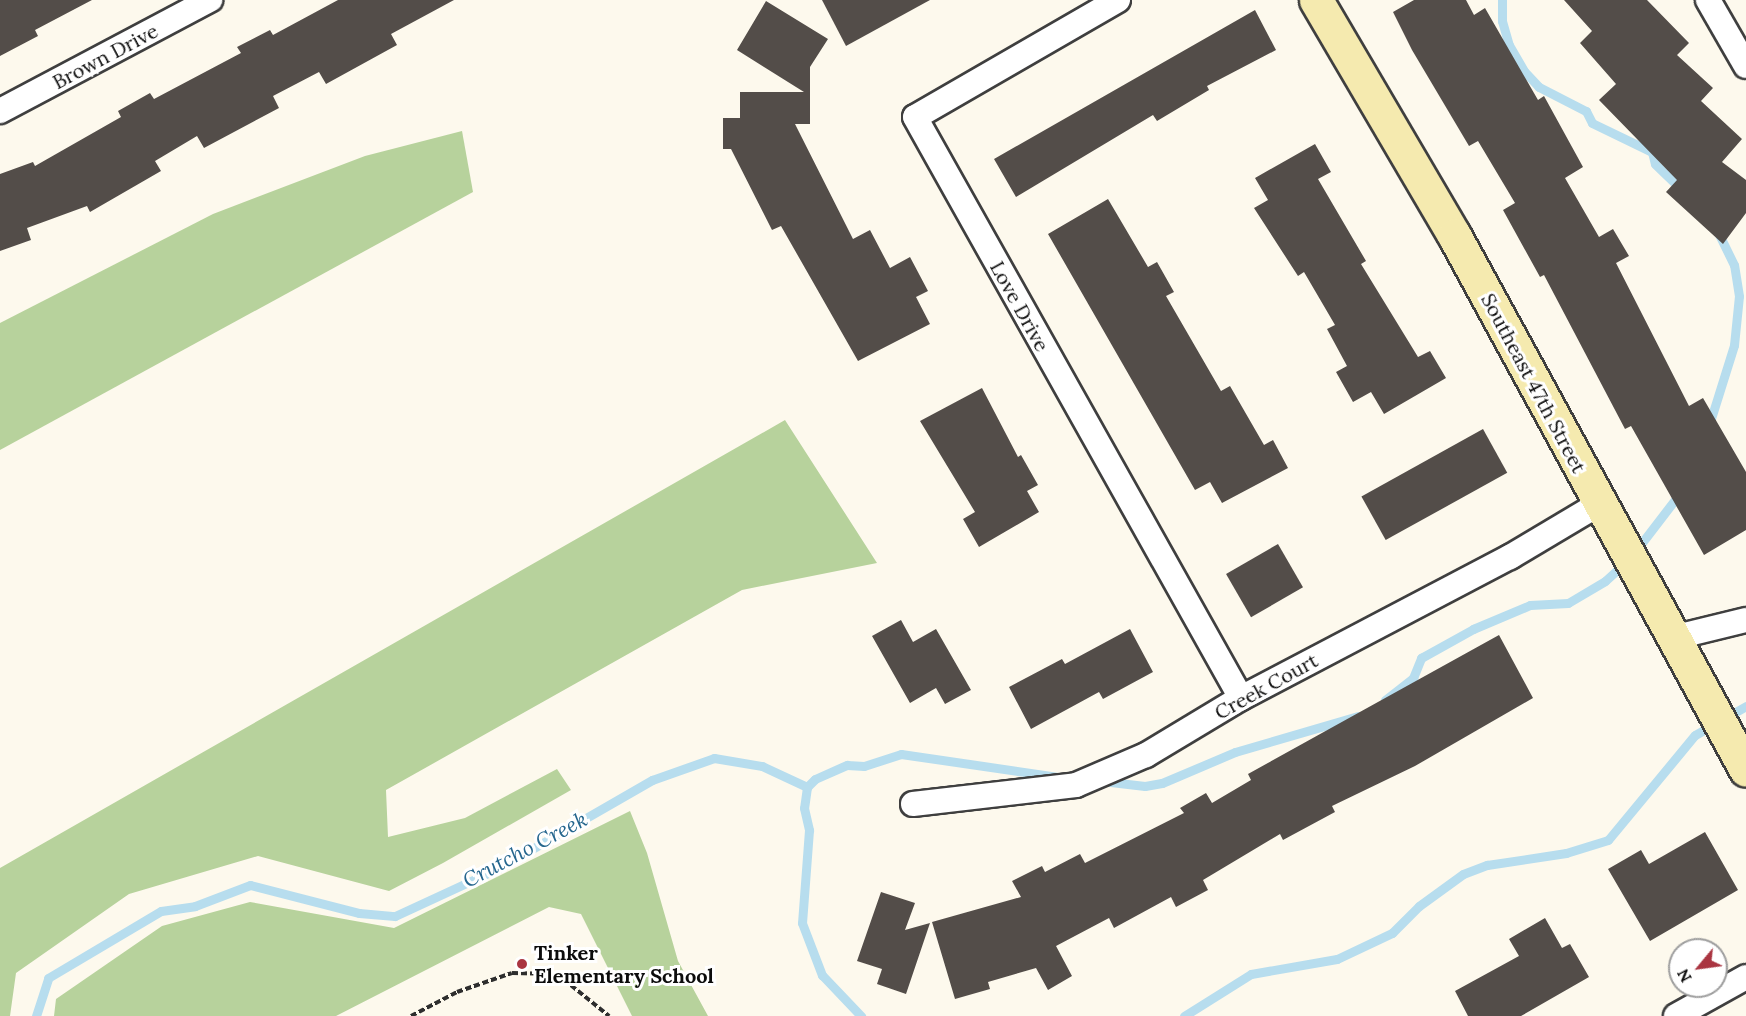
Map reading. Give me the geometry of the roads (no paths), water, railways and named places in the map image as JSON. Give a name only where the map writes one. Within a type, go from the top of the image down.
[{"type":"street","name":"Brown Drive","points":[[0,111],[210,0]]},
{"type":"street","name":"Love Drive","points":[[1118,0],[915,117],[1241,698]]},
{"type":"street","name":"Southeast 47th Street","points":[[1316,0],[1454,235],[1746,770]]},
{"type":"street","points":[[1708,0],[1746,66]]},
{"type":"street","name":"Creek Court","points":[[913,804],[1076,785],[1146,755],[1241,698],[1510,557],[1599,504]]},
{"type":"street","points":[[1672,638],[1746,620]]},
{"type":"street","points":[[1676,1016],[1746,977]]},
{"type":"waterway","points":[[1502,0],[1502,21],[1509,45],[1524,71],[1539,87],[1586,111],[1592,123],[1652,152],[1655,164],[1682,190]]},
{"type":"waterway","points":[[1709,425],[1734,345],[1739,296],[1734,265],[1719,234]]},
{"type":"waterway","points":[[1634,553],[1680,493]]},
{"type":"waterway","points":[[1385,700],[1413,678],[1421,658],[1473,629],[1530,605],[1568,603],[1605,581],[1625,563]]},
{"type":"waterway","name":"Crutcho Creek","points":[[1184,1016],[1251,974],[1337,959],[1392,933],[1419,906],[1463,874],[1487,865],[1566,853],[1608,840],[1695,735],[1746,706]]},
{"type":"waterway","points":[[1102,781],[1145,786],[1162,783],[1235,752],[1358,716]]},
{"type":"waterway","points":[[807,787],[815,779],[847,765],[864,766],[901,754],[1059,777]]},
{"type":"waterway","name":"Crutcho Creek","points":[[36,1016],[48,978],[161,911],[195,906],[250,885],[359,913],[395,916],[499,868],[652,780],[714,758],[762,766],[807,787]]},
{"type":"waterway","name":"Crutcho Creek","points":[[807,787],[804,808],[809,830],[802,923],[822,975],[861,1016]]},
{"type":"place","name":"Tinker Elementary School","points":[[522,964]]}]
